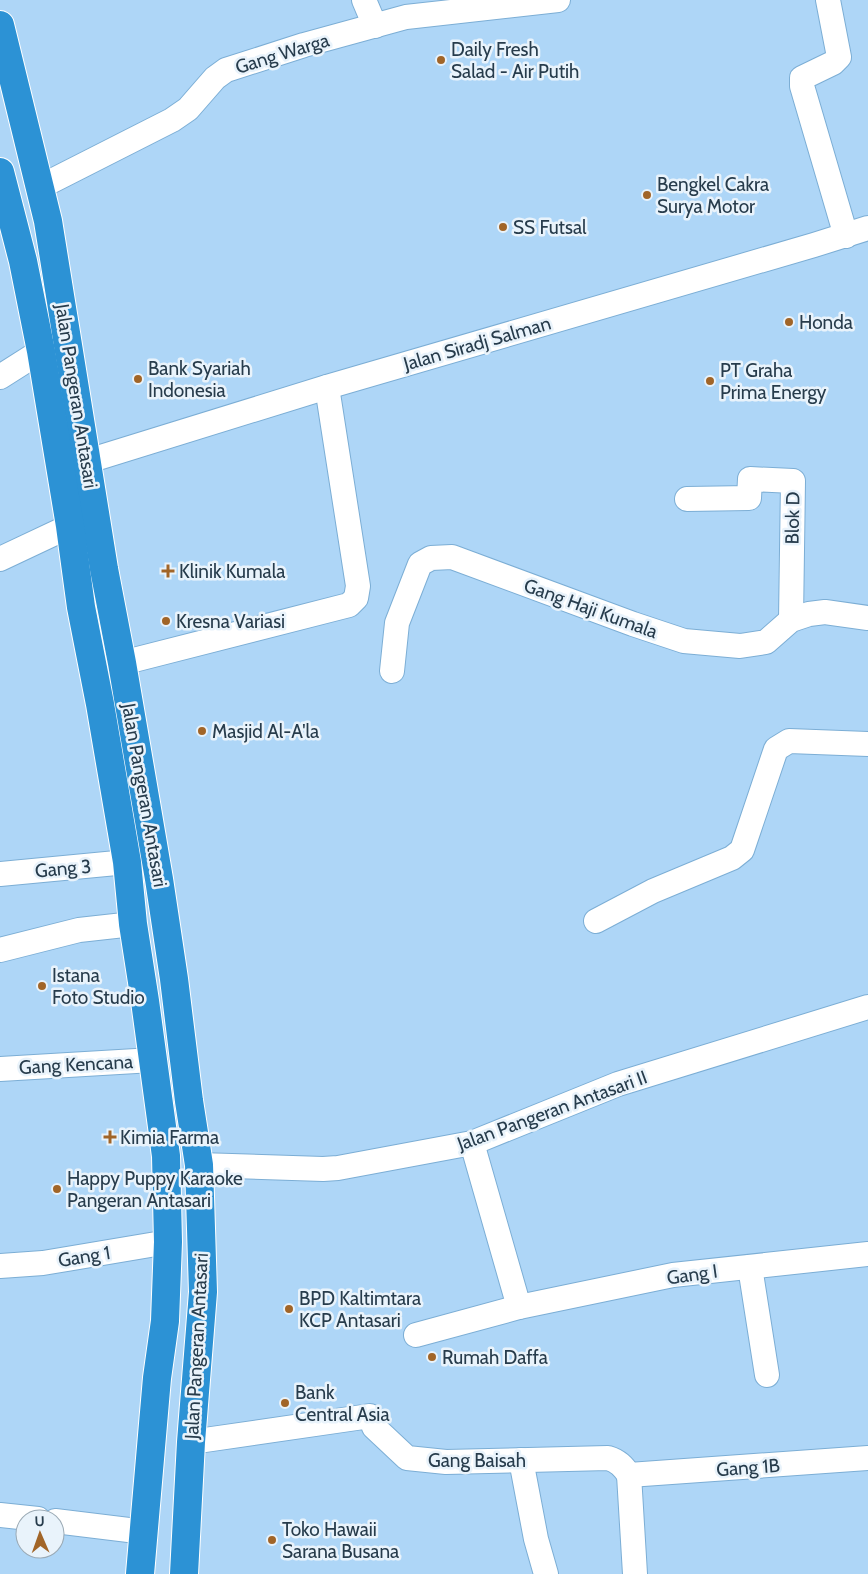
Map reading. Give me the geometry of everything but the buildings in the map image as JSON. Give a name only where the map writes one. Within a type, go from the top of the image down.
[{"type":"highway","name":"Jalan Pangeran Antasari","points":[[0,25],[48,220],[104,569],[161,888],[199,1165],[203,1292],[191,1442],[184,1574]]},
{"type":"highway","name":"Jalan Pangeran Antasari","points":[[0,172],[23,261],[41,351],[70,526],[81,607],[127,862],[132,924],[166,1156],[168,1242],[165,1321],[157,1378],[140,1574]]},
{"type":"street","points":[[364,0],[375,26]]},
{"type":"street","name":"Gang Warga","points":[[40,187],[172,120],[188,109],[215,78],[226,70],[304,45],[406,17],[558,0]]},
{"type":"street","points":[[828,0],[839,56],[833,63],[802,78],[802,86],[857,232]]},
{"type":"street","name":"Jalan Siradj Salman","points":[[88,461],[327,387],[857,232]]},
{"type":"street","points":[[0,377],[41,351]]},
{"type":"street","points":[[122,663],[349,605],[356,598],[358,586],[327,387]]},
{"type":"street","name":"Blok D","points":[[687,499],[748,498],[750,478],[793,481],[792,620]]},
{"type":"street","points":[[0,560],[70,526]]},
{"type":"street","name":"Gang Haji Kumala","points":[[392,671],[397,623],[420,564],[431,558],[452,557],[684,641],[740,646],[766,642],[792,620],[809,614],[825,612],[868,618]]},
{"type":"street","points":[[596,921],[653,891],[732,858],[742,850],[776,749],[789,741],[868,744]]},
{"type":"street","name":"Gang 3","points":[[0,874],[127,862]]},
{"type":"street","points":[[0,950],[79,930],[132,924]]},
{"type":"street","name":"Jalan Pangeran Antasari II","points":[[199,1165],[330,1169],[472,1143],[618,1084],[868,1007]]},
{"type":"street","name":"Gang Kencana","points":[[0,1069],[153,1060]]},
{"type":"street","points":[[472,1143],[519,1308]]},
{"type":"street","name":"Gang 1","points":[[0,1266],[43,1262],[168,1242]]},
{"type":"street","name":"Gang I","points":[[416,1335],[519,1308],[673,1275],[868,1254]]},
{"type":"street","points":[[750,1267],[767,1375]]},
{"type":"street","name":"Gang Baisah","points":[[191,1442],[370,1416],[374,1427],[407,1458],[446,1462],[608,1458],[617,1461],[629,1475]]},
{"type":"street","name":"Gang 1B","points":[[629,1475],[868,1458]]},
{"type":"street","points":[[520,1460],[536,1539],[546,1574]]},
{"type":"street","points":[[629,1475],[634,1574]]},
{"type":"street","points":[[0,1514],[15,1516]]},
{"type":"street","points":[[65,1522],[145,1532]]},
{"type":"place","name":"Daily Fresh Salad - Air Putih","points":[[441,60]]},
{"type":"place","name":"Bengkel Cakra Surya Motor","points":[[647,195]]},
{"type":"place","name":"SS Futsal","points":[[503,227]]},
{"type":"place","name":"Honda","points":[[789,322]]},
{"type":"place","name":"Bank Syariah Indonesia","points":[[138,379]]},
{"type":"place","name":"PT Graha Prima Energy","points":[[710,381]]},
{"type":"place","name":"Klinik Kumala","points":[[168,571]]},
{"type":"place","name":"Kresna Variasi","points":[[166,621]]},
{"type":"place","name":"Masjid Al-A'la","points":[[202,731]]},
{"type":"place","name":"Istana Foto Studio","points":[[42,986]]},
{"type":"place","name":"Kimia Farma","points":[[110,1137]]},
{"type":"place","name":"Happy Puppy Karaoke Pangeran Antasari","points":[[57,1189]]},
{"type":"place","name":"BPD Kaltimtara KCP Antasari","points":[[289,1309]]},
{"type":"place","name":"Rumah Daffa","points":[[432,1357]]},
{"type":"place","name":"Bank Central Asia","points":[[285,1403]]},
{"type":"place","name":"Toko Hawaii Sarana Busana","points":[[272,1540]]}]
